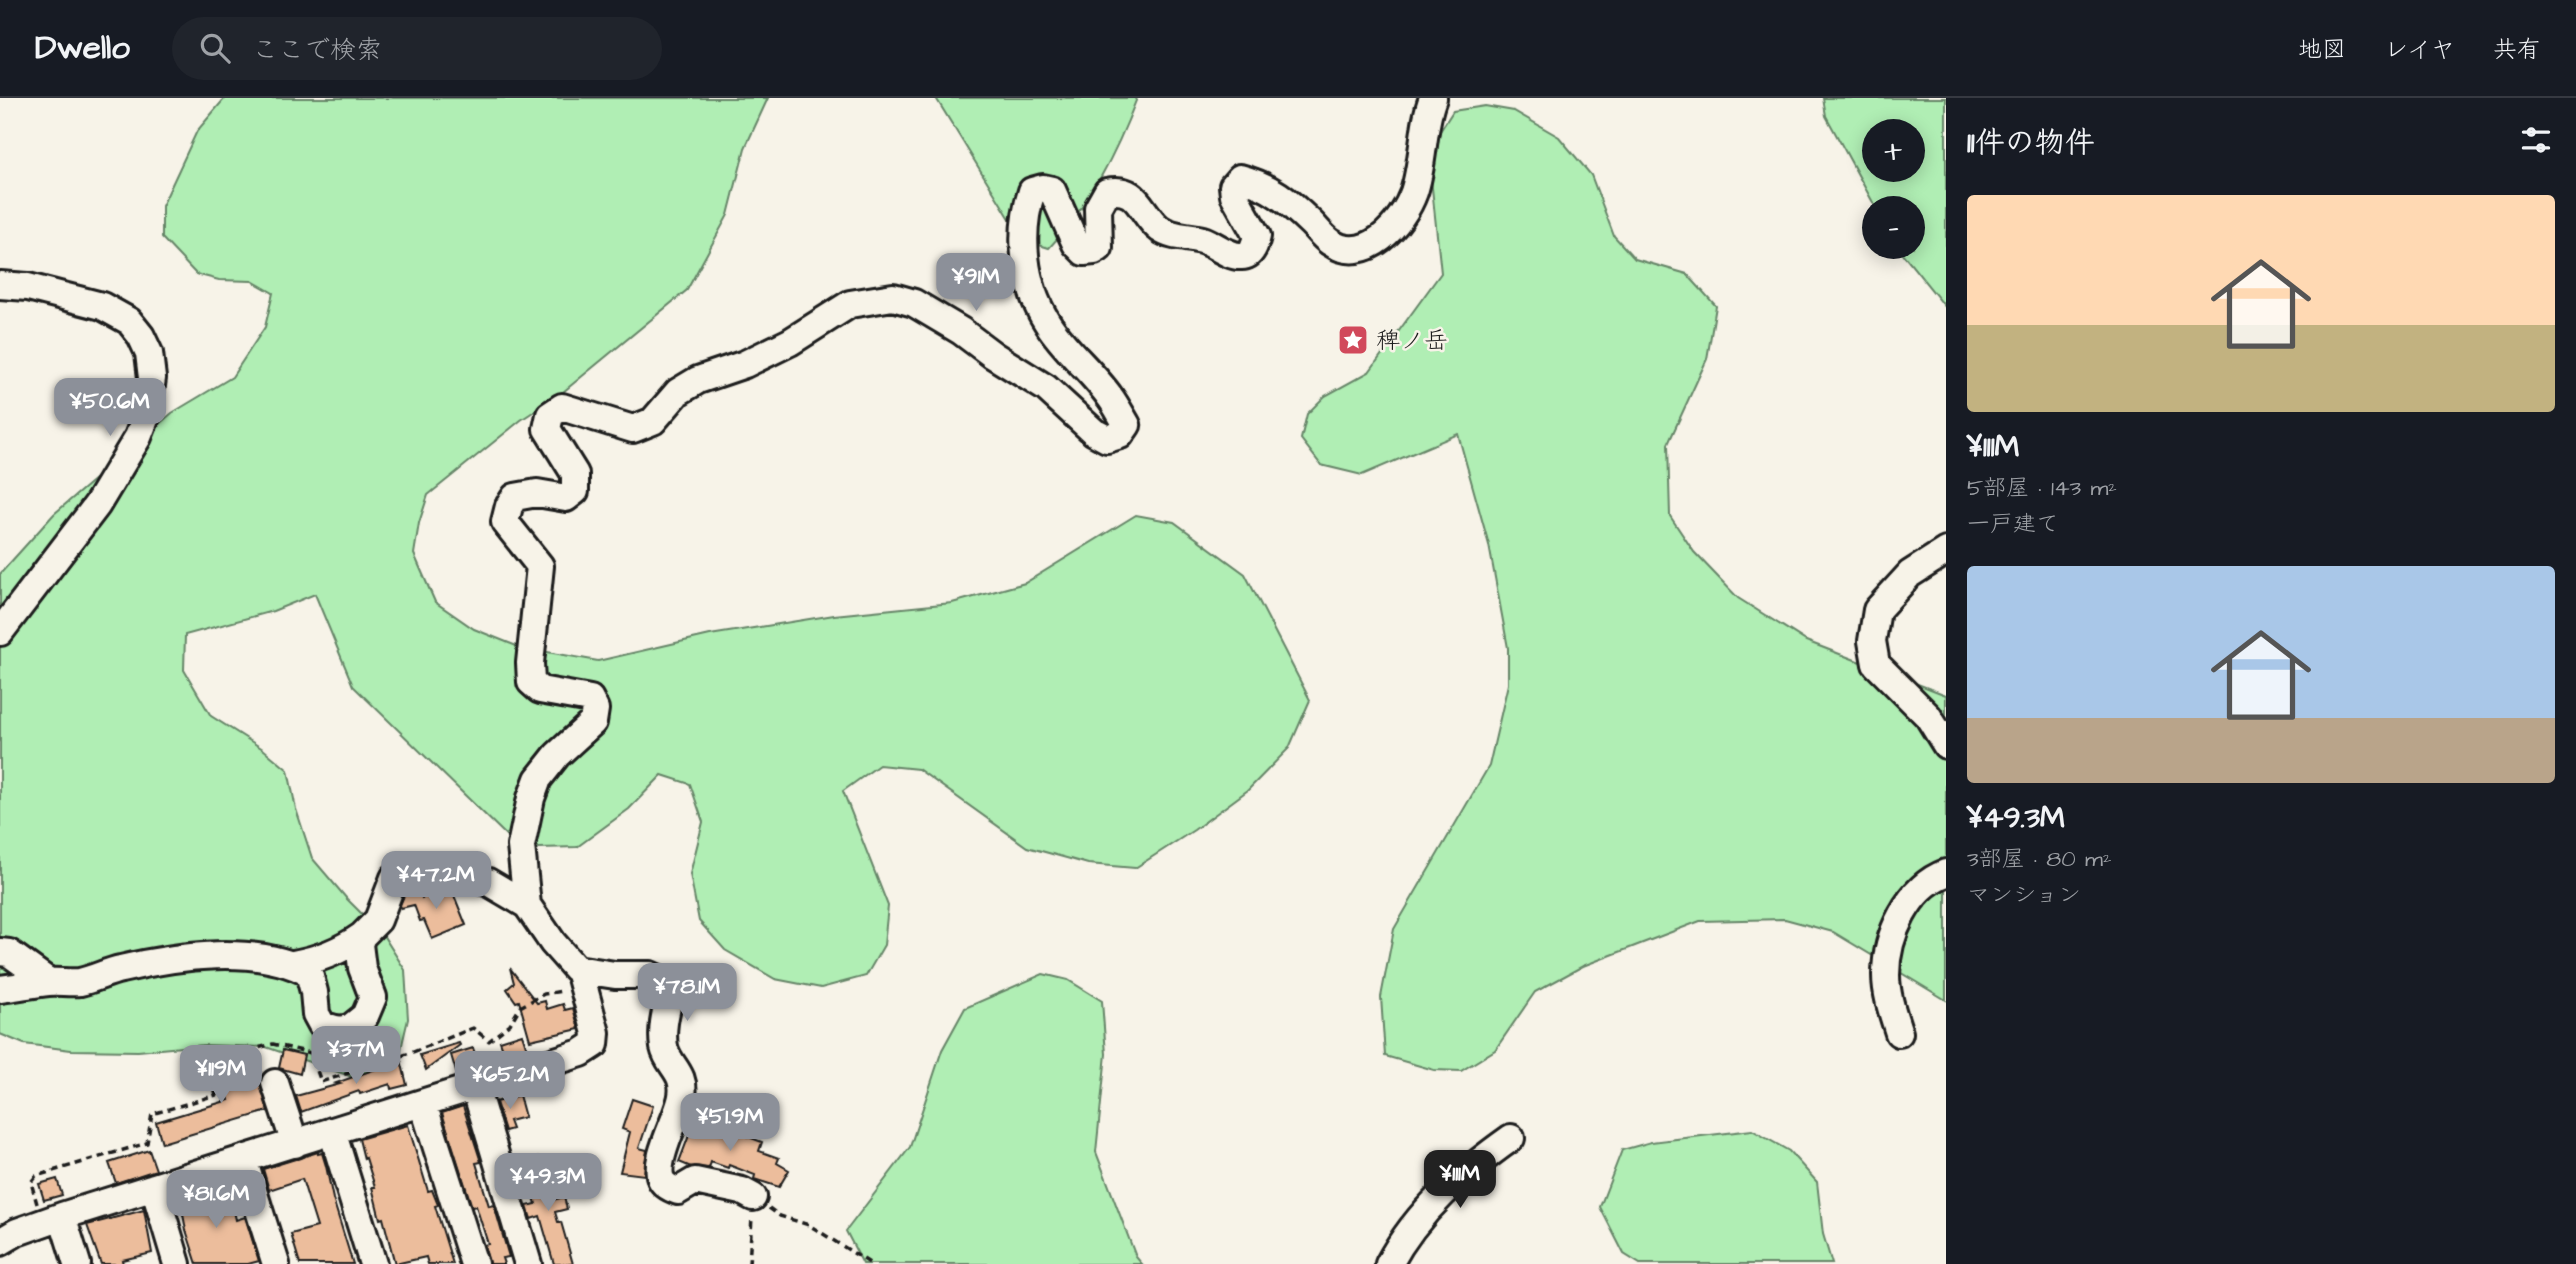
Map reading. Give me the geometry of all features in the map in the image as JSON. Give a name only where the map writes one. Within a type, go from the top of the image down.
[{"type":"street","points":[[527,905],[521,846],[531,798],[538,779],[557,755],[593,722],[595,709],[590,699],[540,690],[531,682],[530,663],[540,566],[505,522],[514,497],[537,493],[566,498],[575,491],[575,474],[547,429],[550,415],[562,407],[633,429],[653,421],[678,392],[698,380],[745,364],[790,342],[850,304],[893,297],[914,303],[1046,388],[1094,432],[1107,439],[1120,435],[1127,425],[1110,396],[1047,322],[1035,298],[1027,266],[1023,226],[1032,191],[1043,188],[1052,190],[1076,244],[1084,252],[1099,248],[1098,208],[1107,192],[1120,189],[1129,193],[1159,229],[1174,236],[1202,240],[1220,250],[1242,257],[1254,247],[1257,236],[1234,195],[1233,186],[1240,178],[1262,184],[1291,204],[1331,243],[1354,250],[1381,240],[1400,219],[1413,195],[1422,163],[1433,98]]},
{"type":"street","points":[[0,285],[28,287],[102,306],[130,321],[149,352],[152,379],[147,414],[138,438],[97,505],[0,632]]},
{"type":"street","points":[[1946,551],[1910,574],[1877,610],[1872,641],[1876,664],[1928,716],[1946,745]]},
{"type":"street","points":[[0,989],[50,982],[80,982],[118,969],[170,958],[253,957],[293,964],[308,962],[348,946],[362,936],[378,920],[394,878],[446,873],[488,882],[527,905],[554,943],[579,970],[596,1033],[595,1044],[581,1053],[62,1216],[17,1232],[0,1242]]},
{"type":"street","points":[[1899,1033],[1889,1002],[1886,974],[1894,930],[1911,899],[1937,876],[1946,873]]},
{"type":"street","points":[[293,964],[309,973],[316,1014],[322,1024],[338,1030],[350,1028],[365,1016],[373,998],[362,968],[359,944],[362,936]]},
{"type":"street","points":[[0,952],[9,953],[50,982]]},
{"type":"street","points":[[579,970],[615,975],[650,975],[663,981],[670,994],[663,1022],[664,1050],[684,1081],[682,1097],[665,1147],[661,1179],[669,1188],[678,1192],[695,1181],[742,1191],[753,1197]]},
{"type":"street","points":[[275,1083],[295,1144]]},
{"type":"street","points":[[475,1087],[528,1264]]},
{"type":"street","points":[[423,1104],[474,1264]]},
{"type":"street","points":[[332,1131],[373,1264]]},
{"type":"street","points":[[1389,1264],[1428,1208],[1456,1181],[1511,1138]]},
{"type":"street","points":[[243,1160],[276,1264]]},
{"type":"street","points":[[154,1187],[177,1264]]},
{"type":"street","points":[[62,1216],[77,1264]]},
{"type":"path","points":[[749,1264],[753,1197]]},
{"type":"path","points":[[753,1197],[780,1216],[809,1225],[872,1264]]},
{"type":"green space","points":[[225,98],[768,98],[745,148],[728,215],[687,290],[563,392],[521,420],[428,495],[419,523],[414,554],[435,602],[474,629],[519,647],[598,661],[710,635],[834,615],[952,603],[1025,583],[1136,515],[1174,522],[1245,574],[1310,700],[1289,748],[1248,790],[1194,830],[1135,868],[1088,864],[1027,847],[918,769],[879,765],[843,791],[888,906],[884,945],[866,976],[821,988],[775,979],[725,950],[699,921],[690,874],[703,822],[690,784],[662,775],[629,809],[577,847],[539,848],[509,838],[353,686],[315,594],[273,611],[185,635],[184,670],[211,716],[263,749],[288,770],[296,809],[312,858],[383,935],[405,970],[408,1019],[397,1066],[361,1080],[266,1047],[204,1045],[138,1051],[71,1050],[24,1044],[0,1034],[0,574],[54,514],[172,413],[232,377],[265,327],[273,293],[252,281],[219,280],[196,274],[162,238],[162,206],[197,131]]},
{"type":"green space","points":[[936,98],[1137,98],[1100,178],[1077,214],[1049,248],[1023,240]]},
{"type":"green space","points":[[1823,98],[1946,98],[1946,308],[1907,259],[1925,259],[1925,196],[1869,196],[1826,116]]},
{"type":"green space","points":[[1485,106],[1514,111],[1559,137],[1591,175],[1614,236],[1635,259],[1687,274],[1716,306],[1707,359],[1668,444],[1670,516],[1694,552],[1738,598],[1806,641],[1946,695],[1946,1000],[1833,932],[1785,919],[1700,921],[1583,966],[1535,992],[1495,1050],[1461,1071],[1434,1070],[1385,1056],[1381,997],[1394,929],[1489,766],[1508,684],[1508,648],[1489,545],[1458,434],[1362,475],[1321,465],[1301,439],[1307,414],[1325,396],[1369,372],[1441,273],[1428,150],[1453,111]]},
{"type":"green space","points":[[1043,974],[1068,980],[1102,1001],[1106,1054],[1096,1152],[1136,1257],[1142,1264],[863,1264],[846,1231],[910,1147],[942,1050],[965,1008]]},
{"type":"green space","points":[[1752,1130],[1789,1151],[1817,1182],[1823,1234],[1832,1264],[1640,1264],[1624,1254],[1600,1207],[1622,1150],[1651,1142]]},
{"type":"building","points":[[446,889],[450,895],[453,893],[466,925],[432,939],[424,920],[420,921],[414,905],[401,908],[400,905],[405,893],[420,891],[422,898]]},
{"type":"building","points":[[510,968],[537,1003],[545,1001],[547,1009],[563,1004],[565,1010],[573,1008],[579,1029],[530,1040],[519,1001],[516,1002],[507,989],[514,983]]},
{"type":"building","points":[[522,1034],[527,1049],[505,1055],[500,1041]]},
{"type":"building","points":[[459,1043],[460,1045],[426,1070],[420,1055]]},
{"type":"building","points":[[473,1048],[480,1068],[457,1075],[451,1055]]},
{"type":"building","points":[[283,1050],[304,1055],[300,1074],[279,1068]]},
{"type":"building","points":[[249,1060],[250,1065],[254,1064],[268,1111],[162,1143],[156,1122],[229,1100],[220,1069]]},
{"type":"building","points":[[401,1060],[407,1085],[391,1089],[390,1084],[360,1094],[359,1091],[301,1112],[296,1096],[340,1084],[336,1083]]},
{"type":"building","points":[[519,1095],[525,1117],[509,1121],[512,1129],[505,1131],[496,1102]]},
{"type":"building","points":[[632,1099],[653,1106],[639,1148],[647,1150],[644,1175],[620,1172],[630,1132],[622,1129]]},
{"type":"building","points":[[463,1106],[481,1162],[476,1163],[489,1206],[494,1205],[509,1257],[502,1258],[504,1264],[489,1264],[484,1245],[488,1244],[476,1206],[472,1207],[442,1113]]},
{"type":"building","points":[[696,1117],[762,1142],[759,1151],[779,1158],[777,1163],[789,1170],[779,1187],[754,1179],[755,1175],[729,1165],[728,1168],[711,1162],[709,1168],[691,1167],[679,1162]]},
{"type":"building","points":[[408,1125],[428,1191],[432,1190],[438,1205],[435,1206],[453,1264],[428,1264],[426,1257],[395,1264],[383,1218],[380,1219],[372,1187],[375,1187],[359,1139]]},
{"type":"building","points":[[149,1150],[156,1170],[116,1183],[109,1163]]},
{"type":"building","points":[[322,1153],[353,1264],[300,1264],[291,1234],[317,1227],[302,1179],[269,1190],[263,1169]]},
{"type":"building","points":[[538,1157],[552,1200],[564,1197],[567,1209],[555,1212],[558,1222],[561,1222],[573,1264],[554,1264],[540,1216],[531,1219],[527,1206],[536,1204],[524,1161]]},
{"type":"building","points":[[57,1179],[62,1195],[44,1200],[39,1184]]},
{"type":"building","points":[[202,1188],[205,1199],[230,1193],[236,1220],[245,1217],[259,1261],[248,1264],[197,1264],[181,1204],[176,1206],[174,1197]]},
{"type":"building","points":[[144,1210],[152,1253],[122,1260],[123,1264],[101,1264],[87,1225]]},
{"type":"place","name":"稗ノ岳","points":[[1353,340]]}]
